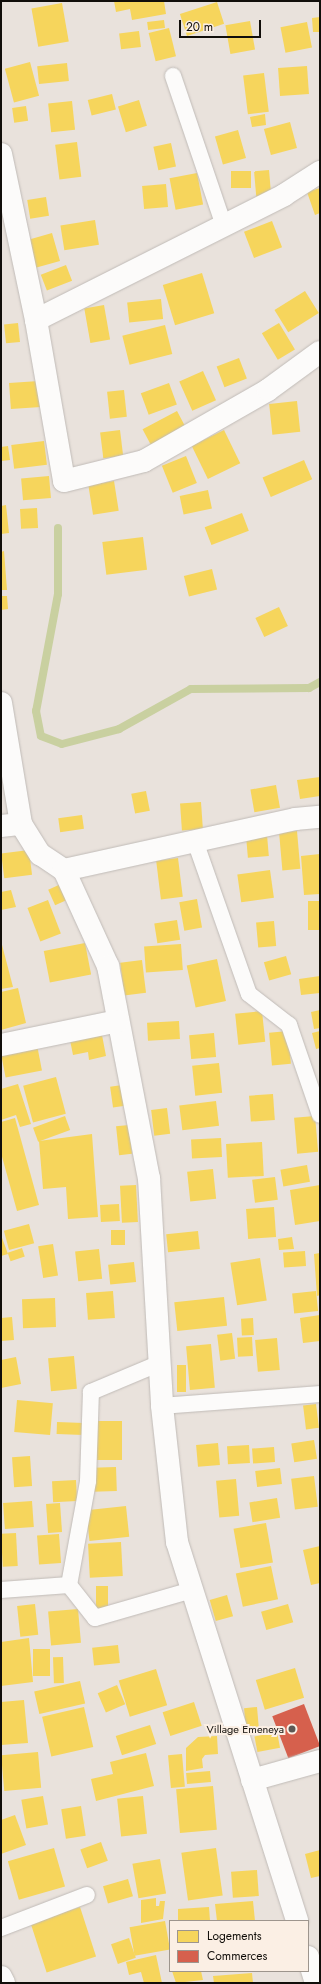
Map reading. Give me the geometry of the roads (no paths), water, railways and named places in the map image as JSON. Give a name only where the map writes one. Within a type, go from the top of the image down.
[{"type":"street","points":[[1,154],[36,320],[64,481],[144,461],[268,390],[320,352]]},
{"type":"street","points":[[36,320],[284,195],[320,172]]},
{"type":"street","points":[[1,703],[11,825],[40,854],[64,870],[108,966],[149,1178],[162,1406],[177,1542],[297,1920]]},
{"type":"street","points":[[64,870],[295,819],[320,817]]},
{"type":"street","points":[[1,1045],[118,1021]]},
{"type":"street","points":[[252,1780],[320,1761]]},
{"type":"street","points":[[309,1960],[316,1983]]},
{"type":"street","points":[[1,1977],[4,1983]]},
{"type":"lane","points":[[174,76],[224,226]]},
{"type":"lane","points":[[195,841],[250,994],[289,1025],[320,1115]]},
{"type":"lane","points":[[160,1363],[91,1392],[88,1481],[69,1585],[95,1618],[192,1590]]},
{"type":"lane","points":[[162,1406],[320,1394]]},
{"type":"lane","points":[[1,1590],[69,1585]]},
{"type":"lane","points":[[1,1928],[87,1895]]},
{"type":"waterway","points":[[58,528],[58,594],[36,711],[41,736],[62,744],[119,729],[191,689],[309,688],[320,682]]},
{"type":"place","name":"Village Emeneya","points":[[292,1729]]}]
